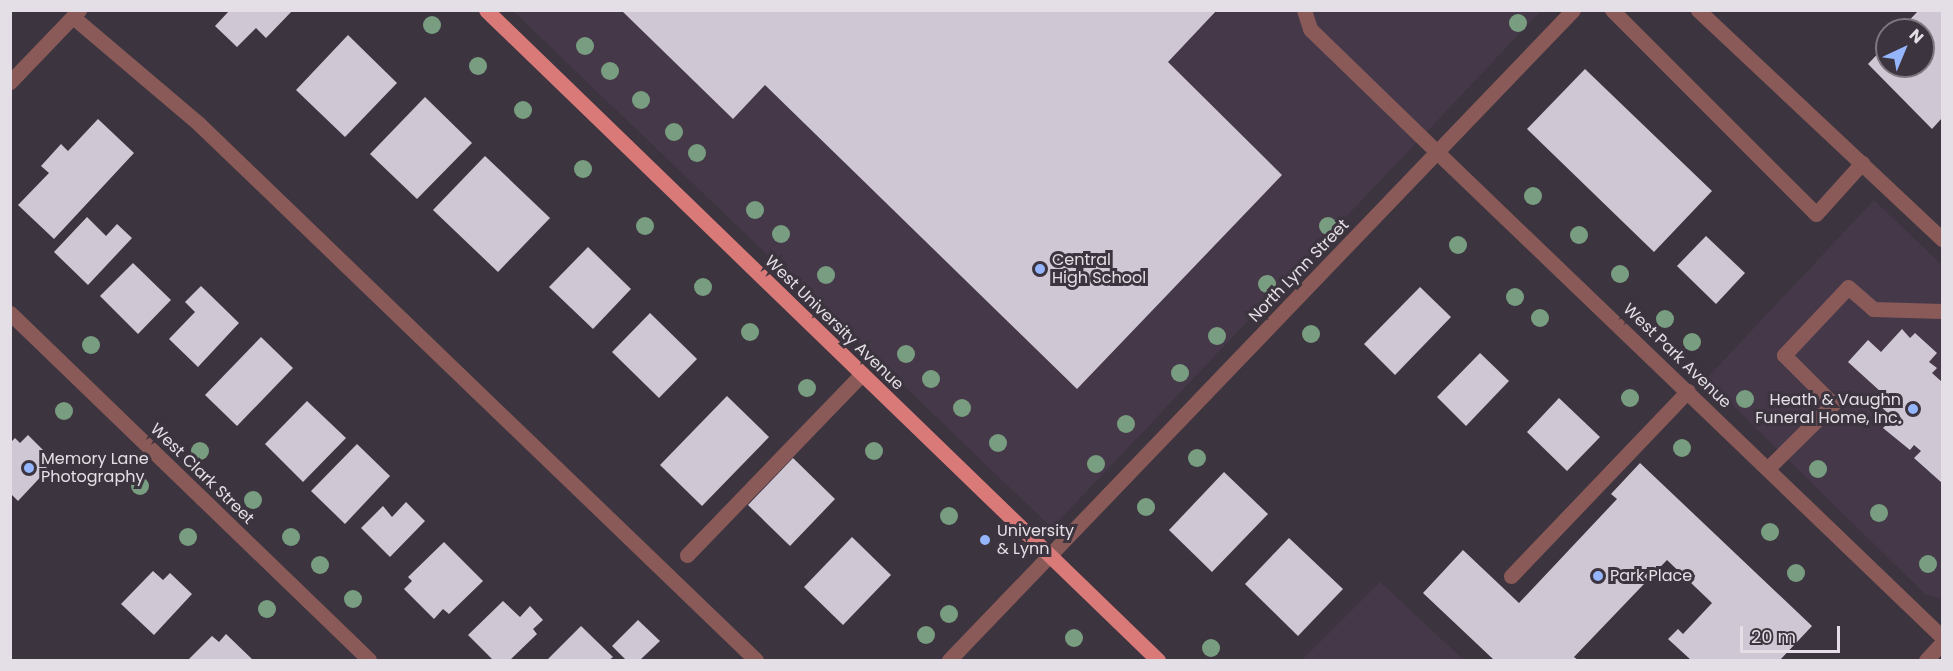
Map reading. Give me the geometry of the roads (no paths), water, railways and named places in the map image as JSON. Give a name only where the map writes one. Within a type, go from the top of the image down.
[{"type":"main road","name":"West University Avenue","points":[[486,10],[1158,660]]},
{"type":"street","name":"West Park Avenue","points":[[1304,10],[1310,29],[1942,637]]},
{"type":"street","name":"North Lynn Street","points":[[948,660],[1438,153],[1573,10]]},
{"type":"street","points":[[1612,10],[1816,214],[1862,163]]},
{"type":"street","points":[[1698,10],[1942,238]]},
{"type":"street","points":[[10,82],[76,14],[199,124],[756,660]]},
{"type":"street","points":[[1768,468],[1833,404],[1784,355],[1848,287],[1873,309],[1942,311]]},
{"type":"street","name":"West Clark Street","points":[[10,313],[369,660]]},
{"type":"street","points":[[687,555],[862,374]]},
{"type":"street","points":[[1511,576],[1688,391]]},
{"type":"street","points":[[1926,660],[1942,643]]},
{"type":"place","name":"Central High School","points":[[1040,269]]},
{"type":"place","name":"Heath & Vaughn Funeral Home, Inc.","points":[[1913,409]]},
{"type":"place","name":"Memory Lane Photography","points":[[29,468]]},
{"type":"place","name":"University & Lynn","points":[[985,540]]},
{"type":"place","name":"Park Place","points":[[1598,576]]}]
